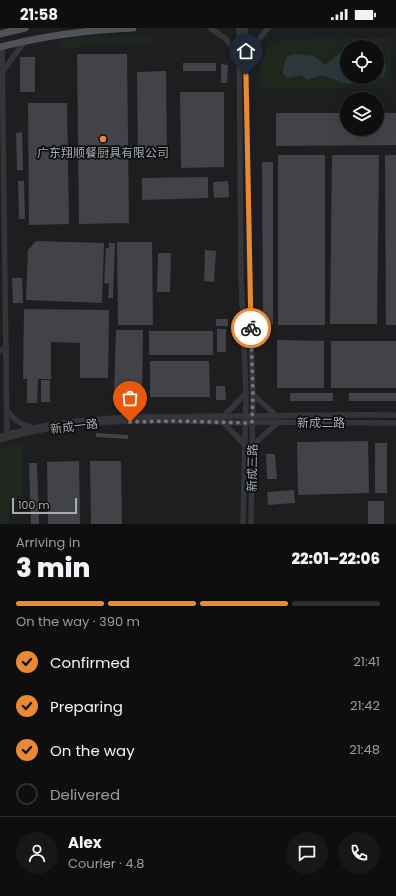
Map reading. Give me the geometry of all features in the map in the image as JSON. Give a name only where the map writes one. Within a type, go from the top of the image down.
[{"type":"main road","points":[[0,34],[25,28]]},
{"type":"main road","points":[[1,47],[25,41],[107,29],[133,28]]},
{"type":"street","points":[[210,28],[226,39],[243,59],[258,38],[268,28]]},
{"type":"street","name":"新成三路","points":[[239,28],[243,59],[253,395],[253,416],[249,423],[246,446],[243,524]]},
{"type":"street","name":"新成三路","points":[[246,28],[243,59],[242,277],[246,416],[249,423],[252,446],[251,524]]},
{"type":"street","points":[[3,72],[25,41]]},
{"type":"street","points":[[1,47],[3,72],[3,350],[7,436]]},
{"type":"street","points":[[224,416],[246,393]]},
{"type":"street","points":[[253,395],[278,416]]},
{"type":"street","points":[[7,411],[16,421],[25,426],[35,428]]},
{"type":"street","name":"新成二路","points":[[246,416],[396,415]]},
{"type":"street","name":"新成一路","points":[[0,440],[7,436],[35,428],[99,418],[246,416]]},
{"type":"street","name":"新成一路","points":[[0,436],[99,422],[175,421],[249,423]]},
{"type":"street","points":[[223,422],[246,446]]},
{"type":"street","points":[[252,446],[278,422]]},
{"type":"street","name":"新成二路","points":[[249,423],[396,423]]},
{"type":"shaded area","points":[[0,28],[396,28],[396,524],[0,524]]},
{"type":"shaded area","points":[[152,36],[153,44],[60,48],[61,40],[77,37]]},
{"type":"shaded area","points":[[391,38],[391,89],[260,89],[262,61],[267,49],[279,39]]},
{"type":"shaded area","points":[[340,53],[340,82],[323,75],[306,80],[302,75],[288,78],[283,74],[283,68],[287,56],[298,54],[314,56],[325,65]]},
{"type":"shaded area","points":[[384,59],[387,66],[384,75]]},
{"type":"shaded area","points":[[23,442],[23,502],[9,502],[9,524],[0,524],[0,448]]},
{"type":"building","name":"广东翔顺餐厨具有限公司","points":[[77,54],[127,54],[129,223],[79,224]]},
{"type":"building","points":[[20,57],[35,57],[35,92],[20,92]]},
{"type":"building","points":[[183,63],[216,63],[216,71],[183,71]]},
{"type":"building","points":[[221,64],[228,65],[227,83],[221,83]]},
{"type":"building","points":[[166,71],[167,158],[138,159],[137,72]]},
{"type":"building","points":[[180,92],[224,92],[224,167],[181,168]]},
{"type":"building","points":[[28,103],[67,103],[69,224],[29,225]]},
{"type":"building","points":[[276,113],[340,113],[340,136],[384,136],[384,113],[396,113],[396,145],[276,146]]},
{"type":"building","points":[[22,132],[23,170],[17,170],[16,133]]},
{"type":"building","points":[[278,155],[325,155],[325,325],[278,325]]},
{"type":"building","points":[[332,155],[379,155],[377,324],[330,324]]},
{"type":"building","points":[[385,155],[396,155],[396,325],[386,325]]},
{"type":"building","points":[[262,162],[273,162],[273,324],[263,325]]},
{"type":"building","points":[[208,177],[208,198],[142,200],[142,178]]},
{"type":"building","points":[[18,181],[24,181],[25,219],[19,219]]},
{"type":"building","points":[[228,181],[229,197],[214,198],[213,182]]},
{"type":"building","points":[[36,241],[104,243],[102,303],[26,300],[28,250]]},
{"type":"building","points":[[117,242],[152,242],[153,325],[118,325]]},
{"type":"building","points":[[109,243],[115,243],[113,298],[108,298],[109,284],[104,283],[106,248],[109,248]]},
{"type":"building","points":[[205,250],[216,251],[214,282],[204,281]]},
{"type":"building","points":[[158,253],[171,253],[170,292],[157,292]]},
{"type":"building","points":[[12,278],[22,278],[23,303],[13,303]]},
{"type":"building","points":[[24,309],[109,310],[108,378],[80,378],[80,343],[51,342],[51,379],[38,379],[37,403],[27,403],[27,379],[23,379]]},
{"type":"building","points":[[216,319],[228,319],[228,326],[216,326]]},
{"type":"building","points":[[217,329],[226,329],[226,352],[217,352]]},
{"type":"building","points":[[116,330],[143,330],[142,397],[114,397]]},
{"type":"building","points":[[149,331],[213,331],[213,355],[149,355]]},
{"type":"building","points":[[277,340],[324,341],[324,388],[277,388]]},
{"type":"building","points":[[331,341],[396,341],[396,388],[331,388]]},
{"type":"building","points":[[150,361],[209,361],[210,397],[150,397]]},
{"type":"building","points":[[41,380],[50,380],[50,402],[41,402]]},
{"type":"building","points":[[216,386],[225,386],[226,400],[216,400]]},
{"type":"building","points":[[290,393],[333,393],[333,401],[290,401]]},
{"type":"building","points":[[349,393],[396,393],[396,401],[349,401]]},
{"type":"building","points":[[96,433],[128,435],[128,439],[96,437]]},
{"type":"building","points":[[368,441],[369,493],[298,495],[297,442]]},
{"type":"building","points":[[375,443],[387,443],[387,493],[375,493]]},
{"type":"building","points":[[266,454],[275,454],[277,479],[267,479]]},
{"type":"building","points":[[79,461],[80,524],[48,524],[47,462]]},
{"type":"building","points":[[90,461],[121,461],[122,524],[91,524]]},
{"type":"building","points":[[29,463],[37,463],[39,524],[31,524]]},
{"type":"building","points":[[294,490],[295,503],[268,505],[267,492]]},
{"type":"building","points":[[368,501],[384,501],[384,524],[368,524]]},
{"type":"way so far","points":[[130,422],[252,422],[253,395],[251,328]]},
{"type":"place","name":"广东翔顺餐厨具有限公司","points":[[103,139]]},
{"type":"route","points":[[246,75],[251,328]]}]
